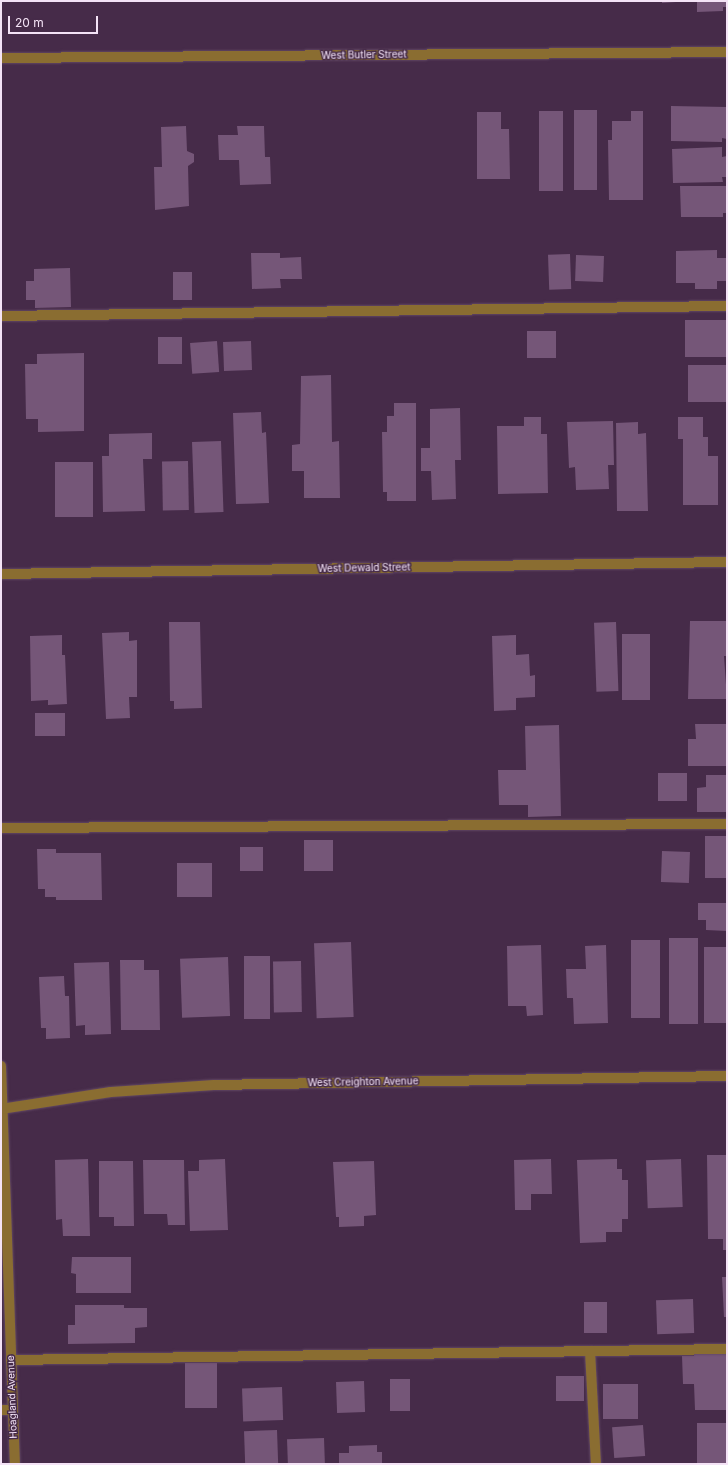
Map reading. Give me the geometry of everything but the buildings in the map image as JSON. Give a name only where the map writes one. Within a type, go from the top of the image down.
[{"type":"street","name":"West Butler Street","points":[[1,58],[727,52]]},
{"type":"street","points":[[1,316],[727,306]]},
{"type":"street","name":"West Dewald Street","points":[[1,574],[727,562]]},
{"type":"street","points":[[1,828],[727,824]]},
{"type":"street","name":"Hoagland Avenue","points":[[1,1066],[15,1464]]},
{"type":"street","name":"West Creighton Avenue","points":[[2,1109],[111,1092],[214,1085],[727,1076]]},
{"type":"street","points":[[11,1360],[727,1349]]},
{"type":"street","points":[[590,1351],[596,1464]]},
{"type":"street","points":[[1,1410],[13,1410]]}]
